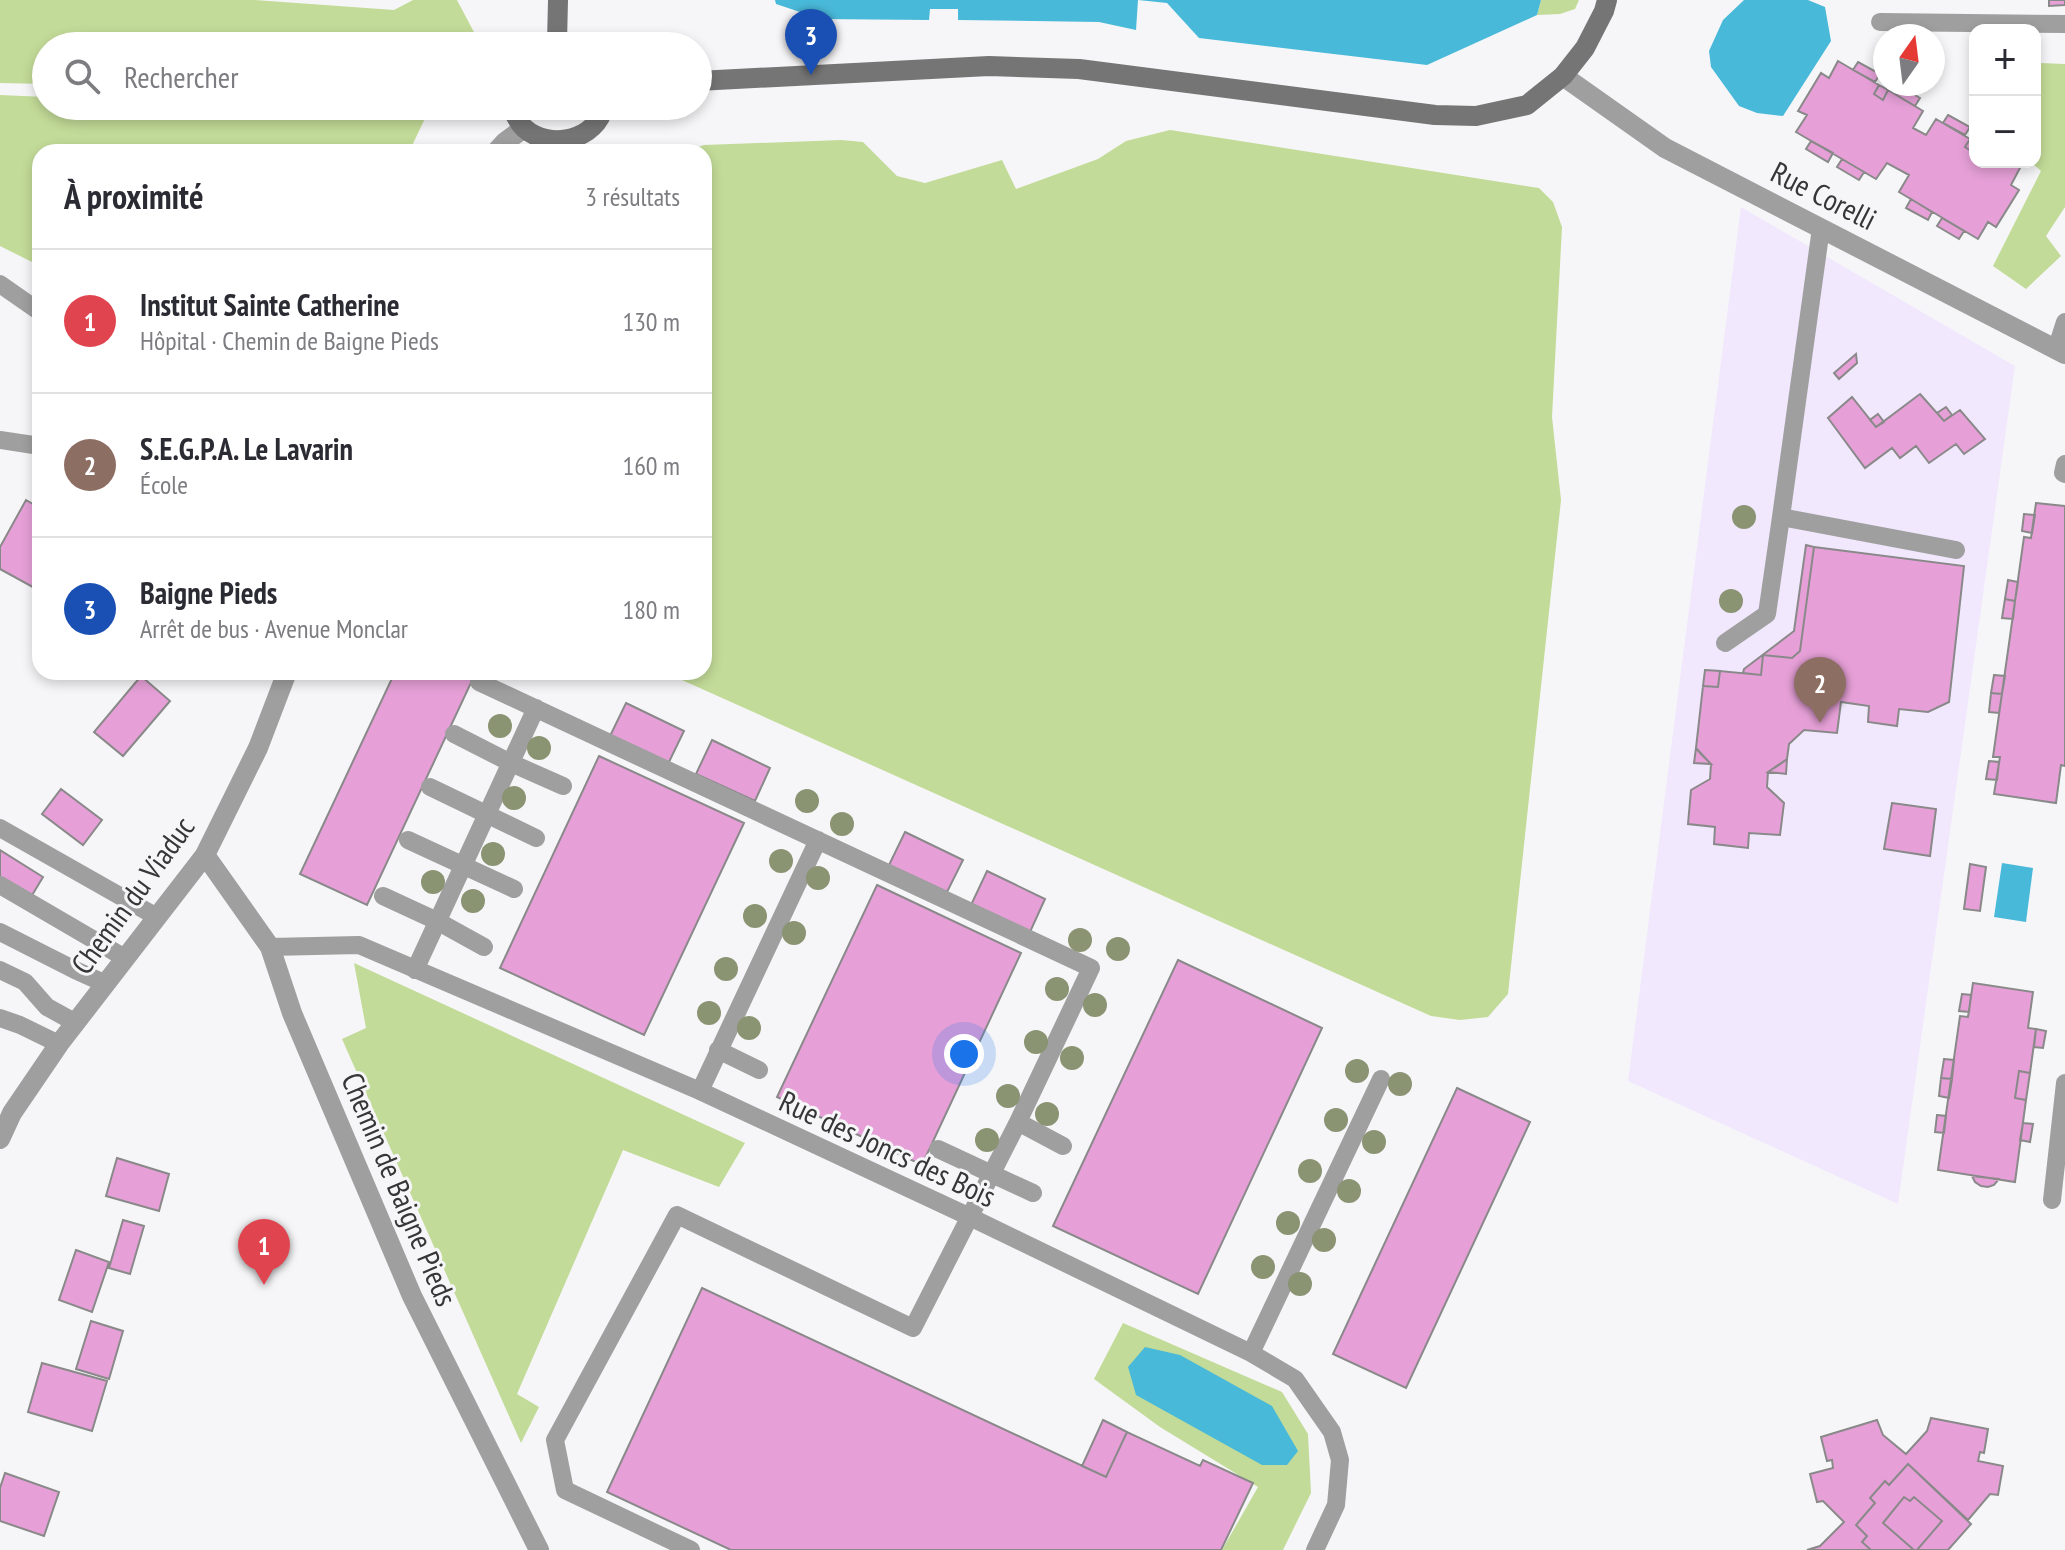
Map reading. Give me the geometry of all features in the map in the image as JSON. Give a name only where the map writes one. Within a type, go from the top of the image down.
[{"type":"main road","points":[[557,32],[558,0]]},
{"type":"main road","points":[[712,80],[989,66],[1079,69],[1435,115],[1476,116],[1527,105],[1563,76],[1585,48],[1607,0]]},
{"type":"main road","points":[[519,120],[524,128],[544,140],[568,140],[589,130],[597,120]]},
{"type":"street","name":"Rue Corelli","points":[[1563,76],[1665,148],[2060,352]]},
{"type":"street","points":[[503,144],[524,128]]},
{"type":"street","name":"Chemin du Viaduc","points":[[0,1139],[12,1113],[59,1044],[205,855],[258,748],[284,680]]},
{"type":"street","name":"Chemin de Baigne Pieds","points":[[205,855],[270,947],[292,1013],[412,1296],[539,1550]]},
{"type":"lane","points":[[1880,22],[2065,24]]},
{"type":"lane","points":[[1725,643],[1767,614],[1821,228]]},
{"type":"lane","points":[[0,284],[32,306]]},
{"type":"lane","points":[[2060,352],[2065,322]]},
{"type":"lane","points":[[0,440],[32,445]]},
{"type":"lane","points":[[2065,464],[2065,474]]},
{"type":"lane","points":[[1781,517],[1956,550]]},
{"type":"lane","points":[[479,682],[1091,968],[1018,1122],[913,1328],[677,1215],[555,1440],[565,1490],[691,1550]]},
{"type":"lane","points":[[415,970],[536,708]]},
{"type":"lane","points":[[454,734],[563,786]]},
{"type":"lane","points":[[430,787],[536,838]]},
{"type":"lane","points":[[0,828],[157,917]]},
{"type":"lane","points":[[408,840],[514,889]]},
{"type":"lane","points":[[700,1091],[818,840]]},
{"type":"lane","points":[[0,885],[125,958]]},
{"type":"lane","points":[[383,896],[484,947]]},
{"type":"lane","points":[[0,932],[106,984]]},
{"type":"lane","name":"Rue des Joncs des Bois","points":[[270,947],[359,945],[700,1091],[1251,1353],[1295,1379],[1332,1432],[1340,1460],[1336,1505],[1315,1550]]},
{"type":"lane","points":[[0,970],[25,982],[47,1007],[76,1023]]},
{"type":"lane","points":[[0,1018],[59,1044]]},
{"type":"lane","points":[[718,1050],[759,1070]]},
{"type":"lane","points":[[1251,1353],[1381,1079]]},
{"type":"lane","points":[[2052,1200],[2065,1083]]},
{"type":"lane","points":[[1018,1122],[1063,1146]]},
{"type":"lane","points":[[938,1149],[1033,1193]]},
{"type":"shaded area","points":[[1741,207],[2015,366],[1898,1204],[1628,1081]]},
{"type":"green space","points":[[0,0],[255,0],[394,10],[413,0],[457,0],[474,32],[32,32],[32,84],[0,83]]},
{"type":"green space","points":[[1541,0],[1579,0],[1575,9],[1560,14],[1537,15]]},
{"type":"green space","points":[[2041,63],[2065,64],[2065,207],[2046,236],[2061,256],[2026,289],[1993,266],[2041,171],[2038,168],[2041,168]]},
{"type":"green space","points":[[0,95],[32,96],[32,120],[424,120],[413,144],[32,144],[32,262],[0,246]]},
{"type":"green space","points":[[1170,130],[1539,188],[1553,202],[1562,227],[1552,417],[1561,500],[1508,994],[1488,1017],[1460,1020],[1431,1016],[682,680],[712,680],[712,145],[863,142],[897,176],[925,183],[1002,160],[1016,189],[1098,159],[1126,141]]},
{"type":"green space","points":[[354,963],[745,1143],[719,1187],[623,1150],[517,1394],[539,1407],[521,1443],[342,1039],[366,1028]]},
{"type":"green space","points":[[1123,1323],[1282,1392],[1308,1434],[1311,1493],[1283,1550],[1222,1550],[1258,1487],[1160,1427],[1094,1379]]},
{"type":"water","points":[[775,0],[1138,0],[1136,30],[1099,22],[958,20],[958,9],[930,9],[929,20],[818,19],[815,13],[809,15],[776,4]]},
{"type":"water","points":[[1138,0],[1541,0],[1537,15],[1427,65],[1199,38],[1167,3]]},
{"type":"water","points":[[1744,0],[1808,0],[1825,7],[1831,41],[1783,116],[1757,113],[1739,106],[1711,67],[1709,51],[1723,20]]},
{"type":"water","points":[[2002,863],[2033,868],[2026,922],[1994,917]]},
{"type":"water","points":[[1145,1347],[1180,1355],[1272,1406],[1298,1451],[1287,1465],[1262,1465],[1136,1395],[1128,1367]]},
{"type":"building","points":[[2049,0],[2065,0],[2065,5],[2049,6]]},
{"type":"building","points":[[1838,61],[1873,81],[1873,96],[1883,100],[1885,96],[1898,96],[1923,111],[1913,128],[1926,135],[1936,119],[1969,138],[1965,147],[1969,150],[1969,168],[2020,168],[2011,185],[2019,190],[1996,227],[1988,222],[1978,239],[1899,192],[1909,175],[1887,163],[1876,179],[1796,132],[1807,115],[1798,111],[1821,73],[1829,78]]},
{"type":"building","points":[[1858,62],[1873,70],[1873,81],[1853,70]]},
{"type":"building","points":[[1898,96],[1920,98],[1915,106]]},
{"type":"building","points":[[1948,115],[1969,129],[1965,135],[1943,123]]},
{"type":"building","points":[[1811,141],[1833,153],[1828,162],[1806,149]]},
{"type":"building","points":[[1842,159],[1864,172],[1859,180],[1837,167]]},
{"type":"building","points":[[1911,199],[1932,212],[1928,220],[1906,208]]},
{"type":"building","points":[[1942,218],[1964,231],[1959,239],[1937,226]]},
{"type":"building","points":[[1856,354],[1857,363],[1839,379],[1834,373]]},
{"type":"building","points":[[1920,394],[1944,421],[1960,410],[1985,439],[1964,454],[1956,444],[1929,463],[1916,446],[1900,458],[1892,448],[1865,468],[1828,418],[1852,397],[1876,427]]},
{"type":"building","points":[[1946,407],[1952,415],[1944,421],[1937,413]]},
{"type":"building","points":[[1878,414],[1884,422],[1876,427],[1870,420]]},
{"type":"building","points":[[26,500],[32,503],[32,587],[0,569],[0,547]]},
{"type":"building","points":[[2036,503],[2065,506],[2065,766],[2061,765],[2056,803],[1994,794],[2000,757],[1993,757],[2024,537],[2031,538]]},
{"type":"building","points":[[2024,514],[2035,515],[2032,533],[2022,531]]},
{"type":"building","points":[[1806,545],[1814,547],[1800,651],[1792,658],[1763,655],[1761,675],[1743,673],[1744,669],[1794,631]]},
{"type":"building","points":[[1814,547],[1964,566],[1949,702],[1928,712],[1899,709],[1897,726],[1868,722],[1869,706],[1841,702],[1837,733],[1804,730],[1789,744],[1787,759],[1768,772],[1767,787],[1784,803],[1780,835],[1749,833],[1748,848],[1714,844],[1715,827],[1688,824],[1691,790],[1710,779],[1711,764],[1696,748],[1703,686],[1718,687],[1720,671],[1761,675],[1763,655],[1792,658],[1800,651]]},
{"type":"building","points":[[2008,580],[2018,582],[2015,601],[2005,599]]},
{"type":"building","points":[[2005,599],[2015,601],[2013,619],[2002,618]]},
{"type":"building","points":[[1705,670],[1720,671],[1718,687],[1703,686]]},
{"type":"building","points":[[1994,675],[2005,676],[2002,694],[1991,693]]},
{"type":"building","points":[[138,680],[146,680],[170,701],[123,756],[94,732]]},
{"type":"building","points":[[391,680],[472,680],[367,905],[300,874]]},
{"type":"building","points":[[1991,693],[2002,694],[1999,713],[1989,712]]},
{"type":"building","points":[[626,703],[684,731],[668,764],[610,736]]},
{"type":"building","points":[[712,740],[770,768],[755,801],[696,774]]},
{"type":"building","points":[[1696,748],[1701,754],[1711,764],[1694,763]]},
{"type":"building","points":[[599,756],[744,823],[644,1035],[500,968]]},
{"type":"building","points":[[1787,759],[1786,774],[1768,772],[1779,765]]},
{"type":"building","points":[[1989,761],[1999,762],[1997,780],[1986,779]]},
{"type":"building","points":[[61,789],[102,820],[83,845],[42,814]]},
{"type":"building","points":[[1892,803],[1936,809],[1930,856],[1884,849]]},
{"type":"building","points":[[905,832],[963,860],[947,892],[889,865]]},
{"type":"building","points":[[0,850],[43,877],[31,897],[0,879]]},
{"type":"building","points":[[1970,864],[1986,867],[1980,911],[1964,909]]},
{"type":"building","points":[[987,871],[1045,899],[1030,932],[971,905]]},
{"type":"building","points":[[877,885],[1021,953],[922,1165],[777,1097]]},
{"type":"building","points":[[1178,960],[1322,1028],[1198,1294],[1053,1226]]},
{"type":"building","points":[[1973,983],[2033,992],[2028,1028],[2036,1029],[2030,1073],[2019,1071],[2015,1098],[2026,1100],[2015,1182],[1938,1170],[1960,1016],[1968,1017]]},
{"type":"building","points":[[1962,994],[1971,995],[1969,1012],[1959,1011]]},
{"type":"building","points":[[2036,1029],[2046,1031],[2043,1048],[2034,1047]]},
{"type":"building","points":[[1944,1059],[1954,1060],[1952,1079],[1941,1078]]},
{"type":"building","points":[[2019,1071],[2030,1073],[2026,1100],[2015,1098]]},
{"type":"building","points":[[1941,1078],[1952,1079],[1949,1098],[1939,1096]]},
{"type":"building","points":[[1457,1088],[1530,1122],[1406,1388],[1333,1354]]},
{"type":"building","points":[[1937,1115],[1946,1116],[1944,1133],[1935,1132]]},
{"type":"building","points":[[2023,1123],[2033,1124],[2030,1142],[2020,1140]]},
{"type":"building","points":[[117,1158],[169,1174],[159,1211],[106,1196]]},
{"type":"building","points":[[1972,1176],[1999,1179],[1988,1187],[1975,1182]]},
{"type":"building","points":[[123,1220],[144,1226],[130,1274],[109,1268]]},
{"type":"building","points":[[76,1250],[109,1262],[92,1312],[59,1300]]},
{"type":"building","points":[[702,1288],[1106,1477],[1127,1432],[1200,1466],[1203,1460],[1253,1483],[1221,1550],[731,1550],[607,1492]]},
{"type":"building","points":[[91,1321],[123,1331],[109,1379],[76,1369]]},
{"type":"building","points":[[42,1363],[107,1381],[92,1431],[28,1412]]},
{"type":"building","points":[[1931,1418],[1988,1429],[1984,1453],[1980,1452],[1978,1461],[2003,1466],[1998,1495],[1990,1494],[1968,1520],[1908,1464],[1889,1485],[1885,1481],[1870,1498],[1875,1503],[1856,1525],[1867,1536],[1862,1542],[1871,1550],[1807,1550],[1820,1546],[1844,1522],[1823,1501],[1817,1502],[1810,1474],[1833,1468],[1832,1460],[1827,1461],[1821,1437],[1877,1420],[1883,1435],[1906,1454],[1927,1431]]},
{"type":"building","points":[[1103,1420],[1127,1432],[1106,1477],[1082,1466]]},
{"type":"building","points":[[1908,1464],[1971,1524],[1948,1550],[1917,1550],[1942,1521],[1914,1497],[1910,1501],[1904,1497],[1883,1523],[1914,1550],[1871,1550],[1862,1542],[1867,1536],[1856,1525],[1875,1503],[1870,1498],[1885,1481],[1889,1485]]},
{"type":"building","points":[[5,1473],[59,1492],[44,1536],[0,1521],[0,1488]]},
{"type":"building","points":[[1904,1497],[1910,1501],[1914,1497],[1942,1521],[1917,1550],[1883,1523]]},
{"type":"place","name":"Baigne Pieds","points":[[811,75]]},
{"type":"place","name":"S.E.G.P.A. Le Lavarin","points":[[1820,723]]},
{"type":"place","name":"Institut Sainte Catherine","points":[[264,1285]]}]
